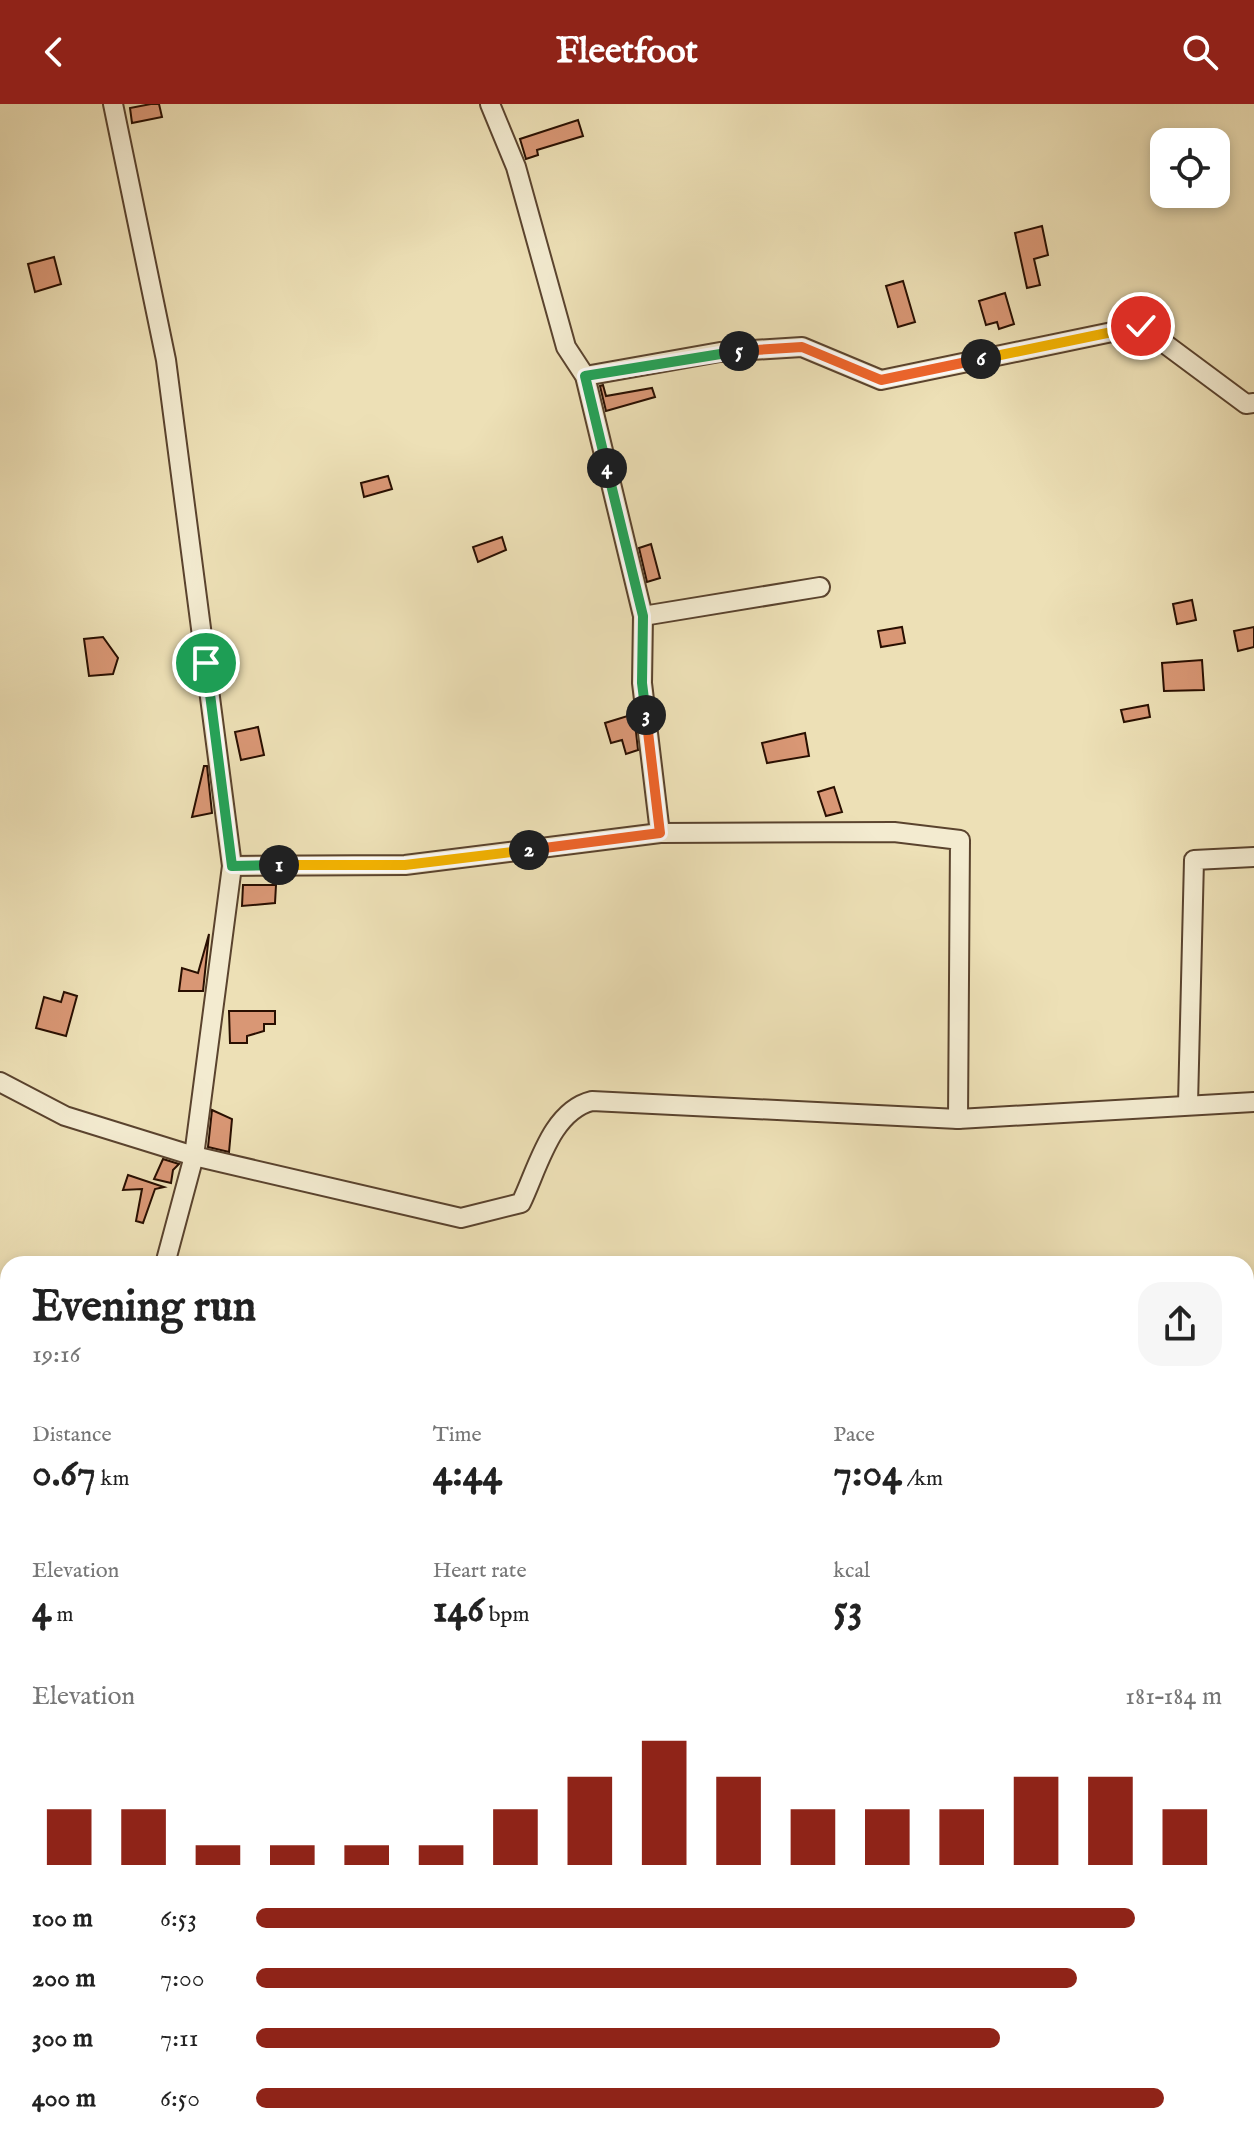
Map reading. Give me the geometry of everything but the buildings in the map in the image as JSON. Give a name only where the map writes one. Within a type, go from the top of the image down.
[{"type":"street","points":[[113,104],[166,360],[232,866],[194,1156],[167,1256]]},
{"type":"street","points":[[490,104],[516,167],[566,347],[585,376],[643,616],[642,683],[660,833]]},
{"type":"street","points":[[585,376],[720,352],[802,347],[881,380],[1141,326],[1246,404],[1254,403]]},
{"type":"street","points":[[643,616],[820,587]]},
{"type":"street","points":[[232,866],[405,865],[660,833],[894,832],[960,840],[958,1119]]},
{"type":"street","points":[[1188,1104],[1194,860],[1254,857]]},
{"type":"street","points":[[0,1082],[65,1116],[194,1156],[461,1218],[521,1203],[561,1119],[576,1105],[592,1101],[958,1119],[1254,1102]]},
{"type":"route","points":[[206,663],[232,866],[405,865],[660,833],[642,683],[643,616],[585,376],[720,352],[802,347],[881,380],[1141,326]]}]
